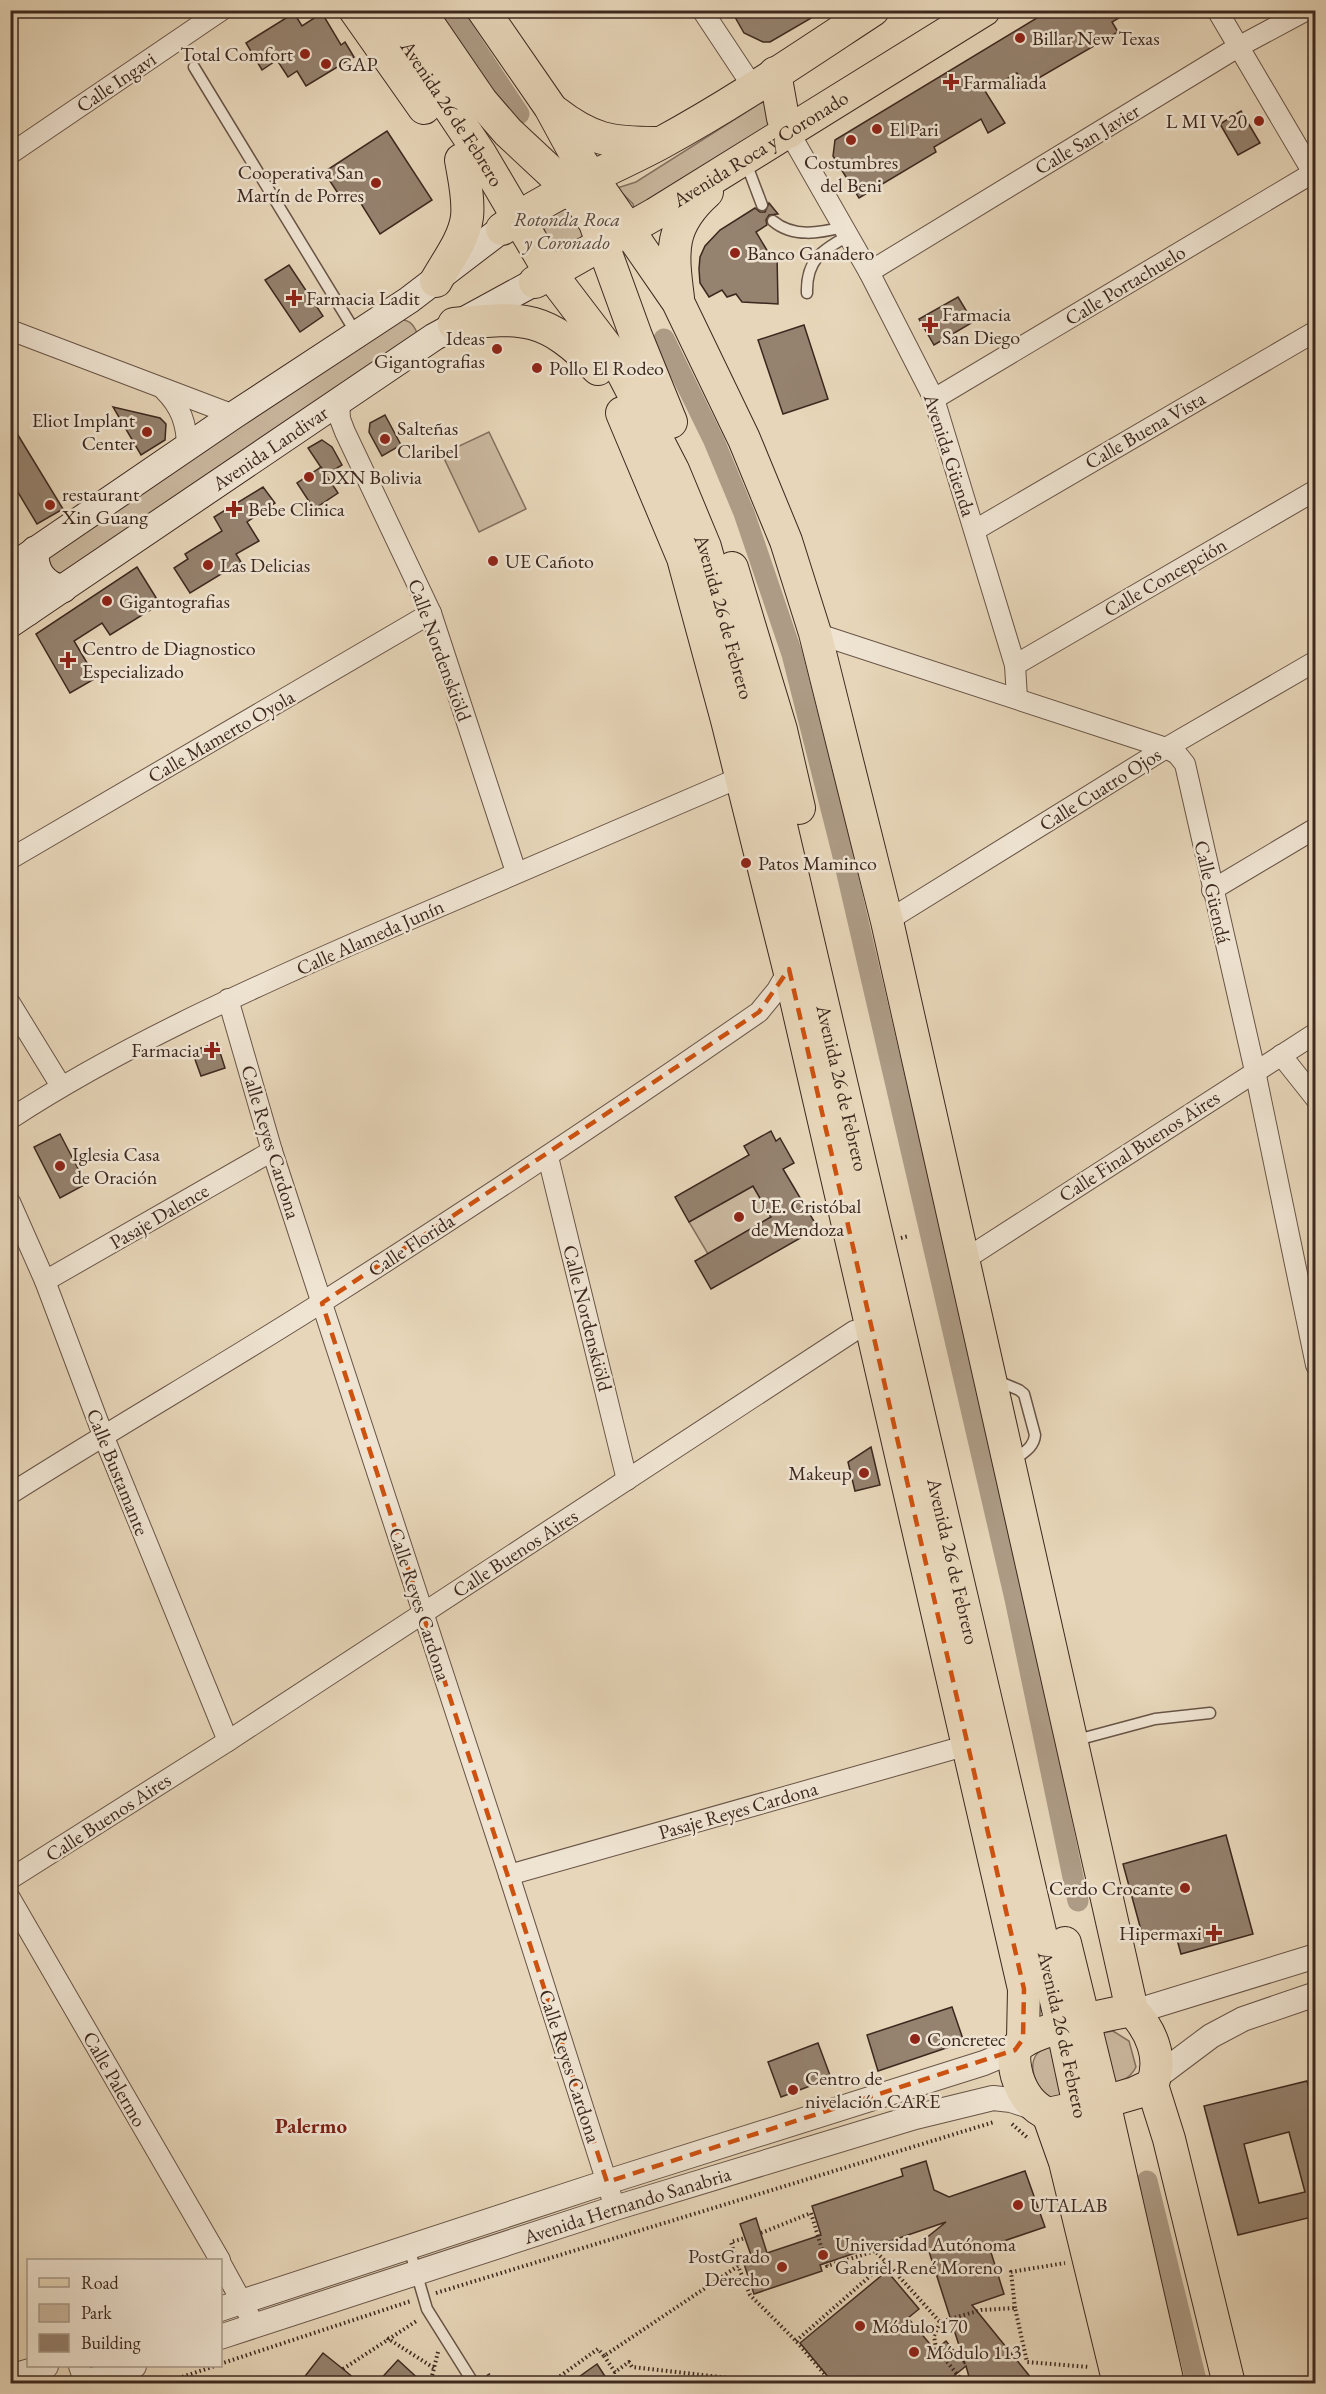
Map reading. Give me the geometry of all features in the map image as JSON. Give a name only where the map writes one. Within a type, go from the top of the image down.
[{"type":"main road","name":"Avenida 26 de Febrero","points":[[355,10],[481,190],[510,223]]},
{"type":"main road","name":"Avenida 26 de Febrero","points":[[384,10],[481,155],[510,223],[625,417],[684,558],[789,969],[1024,1989],[1015,2066],[1019,2082],[1027,2097],[1043,2112],[1065,2162],[1101,2373]]},
{"type":"main road","name":"Avenida 26 de Febrero","points":[[419,10],[482,102],[508,132],[580,182],[616,236],[678,302],[753,459],[786,541],[819,648],[887,921],[1070,1742],[1133,2011]]},
{"type":"main road","name":"Avenida 26 de Febrero","points":[[483,10],[550,108],[575,153],[580,182]]},
{"type":"main road","points":[[10,568],[436,281],[510,223],[580,182],[660,143],[873,10]]},
{"type":"main road","name":"Avenida Roca y Coronado","points":[[543,278],[789,132],[984,10]]},
{"type":"main road","points":[[764,80],[789,132]]},
{"type":"main road","points":[[550,108],[570,123],[604,140],[660,143]]},
{"type":"main road","points":[[436,281],[459,240],[467,217],[461,160]]},
{"type":"main road","points":[[678,302],[673,264],[674,244],[680,224],[693,205],[741,161]]},
{"type":"main road","name":"Avenida 26 de Febrero","points":[[616,236],[656,387],[731,564],[781,730],[1074,2023],[1092,2105],[1145,2384]]},
{"type":"main road","name":"Avenida 26 de Febrero","points":[[543,278],[615,358],[673,470],[705,547],[771,783],[1074,2023]]},
{"type":"main road","name":"Avenida Landivar","points":[[19,618],[339,399],[454,324],[543,278]]},
{"type":"main road","points":[[454,324],[498,319],[539,324],[577,348],[598,369]]},
{"type":"main road","points":[[36,550],[35,560],[41,576],[55,587],[63,589]]},
{"type":"main road","points":[[10,577],[23,587],[27,595],[19,618]]},
{"type":"main road","points":[[1019,2044],[1074,2023],[1133,2011],[1146,2026],[1153,2042],[1156,2060],[1153,2081],[1229,2384]]},
{"type":"main road","points":[[1043,2112],[1092,2105],[1135,2093],[1153,2081]]},
{"type":"main road","name":"Avenida 26 de Febrero","points":[[1092,2105],[1168,2384]]},
{"type":"street","name":"Calle Ingavi","points":[[10,154],[222,10]]},
{"type":"street","points":[[702,10],[764,80]]},
{"type":"street","points":[[1216,10],[1314,174]]},
{"type":"street","name":"Calle San Javier","points":[[869,272],[1238,47],[1307,10]]},
{"type":"street","name":"Avenida Güenda","points":[[789,132],[869,272],[934,399],[1015,664],[1017,698]]},
{"type":"street","name":"Calle Portachuelo","points":[[934,399],[1314,174]]},
{"type":"street","points":[[10,330],[234,415]]},
{"type":"street","name":"Calle Buena Vista","points":[[975,530],[1316,331]]},
{"type":"street","points":[[162,388],[174,400],[182,414],[187,430],[187,448]]},
{"type":"street","name":"Calle Nordenskiöld","points":[[339,399],[340,419],[345,432],[431,613],[516,872]]},
{"type":"street","name":"Calle Concepción","points":[[1015,664],[1316,490]]},
{"type":"street","name":"Calle Mamerto Oyola","points":[[10,859],[431,613]]},
{"type":"street","name":"Calle Güendá","points":[[819,648],[833,652],[854,646],[1166,748],[1177,754],[1185,764],[1255,1071],[1316,1365]]},
{"type":"street","name":"Calle Cuatro Ojos","points":[[887,921],[1166,748],[1316,661]]},
{"type":"street","name":"Calle Alameda Junín","points":[[10,1119],[61,1086],[228,999],[516,872],[741,777]]},
{"type":"street","points":[[1212,890],[1316,828]]},
{"type":"street","name":"Calle Florida","points":[[10,1494],[322,1303],[548,1157],[759,1012],[777,990],[789,969]]},
{"type":"street","name":"Calle Reyes Cardona","points":[[228,999],[272,1151],[509,1875],[615,2208]]},
{"type":"street","points":[[10,1002],[61,1086]]},
{"type":"street","name":"Calle Final Buenos Aires","points":[[964,1260],[1316,1032]]},
{"type":"street","points":[[1281,1055],[1316,1099]]},
{"type":"street","name":"Pasaje Dalence","points":[[45,1281],[272,1151]]},
{"type":"street","name":"Calle Nordenskiöld","points":[[548,1157],[627,1480]]},
{"type":"street","name":"Calle Bustamante","points":[[10,1202],[45,1281],[103,1435],[228,1741]]},
{"type":"street","name":"Calle Buenos Aires","points":[[10,1880],[228,1741],[854,1331],[870,1326]]},
{"type":"street","name":"Pasaje Reyes Cardona","points":[[509,1875],[968,1745]]},
{"type":"street","name":"Calle Palermo","points":[[10,1898],[219,2259]]},
{"type":"street","points":[[1133,2011],[1316,1956]]},
{"type":"street","points":[[1153,2081],[1211,2036],[1243,2019],[1316,1994]]},
{"type":"street","name":"Avenida Hernando Sanabria","points":[[222,2308],[607,2182],[984,2063],[1019,2044]]},
{"type":"street","points":[[907,2086],[914,2101],[915,2118]]},
{"type":"street","name":"Avenida Hernando Sanabria","points":[[222,2336],[615,2208],[915,2118],[993,2098],[1011,2100],[1043,2112]]},
{"type":"street","name":"Calle Palermo","points":[[222,2264],[255,2326]]},
{"type":"street","points":[[10,2377],[43,2367]]},
{"type":"street","points":[[82,2379],[130,2367]]},
{"type":"lane","points":[[194,67],[356,333]]},
{"type":"lane","points":[[741,161],[762,205]]},
{"type":"lane","points":[[773,221],[795,232],[846,231]]},
{"type":"lane","points":[[807,293],[811,265],[819,254],[846,231]]},
{"type":"lane","points":[[1070,1742],[1155,1719],[1210,1713]]},
{"type":"lane","points":[[409,2248],[426,2309],[474,2384]]},
{"type":"path","points":[[222,2363],[422,2297],[1001,2120]]},
{"type":"path","points":[[1006,2122],[1022,2131],[1034,2144]]},
{"type":"path","points":[[761,2233],[811,2213],[827,2266],[875,2250],[940,2322]]},
{"type":"path","points":[[744,2238],[731,2242],[750,2295],[796,2341],[833,2384]]},
{"type":"path","points":[[796,2341],[886,2262]]},
{"type":"path","points":[[1069,2263],[1011,2272],[1015,2308],[1027,2362],[1101,2373]]},
{"type":"path","points":[[604,2356],[738,2266]]},
{"type":"path","points":[[940,2322],[981,2310],[1015,2308]]},
{"type":"path","points":[[343,2369],[387,2338],[419,2320]]},
{"type":"path","points":[[940,2322],[934,2336],[936,2348],[965,2384]]},
{"type":"path","points":[[387,2338],[434,2368]]},
{"type":"path","points":[[549,2384],[597,2349],[615,2372],[629,2362],[632,2367],[747,2382],[783,2384]]},
{"type":"path","points":[[430,2384],[438,2350]]},
{"type":"path","points":[[1091,2357],[1101,2373]]},
{"type":"path","points":[[161,2384],[212,2367]]},
{"type":"highlighted area","points":[[789,969],[1024,1989],[1023,2039],[1015,2050],[607,2182],[322,1303],[759,1012]]},
{"type":"green space","points":[[770,97],[777,126],[636,215],[633,204],[617,188],[636,182]]},
{"type":"green space","name":"Rotonda Roca y Coronado","points":[[567,207],[591,233],[556,252],[547,237],[544,225],[550,215]]},
{"type":"green space","points":[[398,319],[410,323],[417,333],[70,576],[49,575],[46,554]]},
{"type":"green space","points":[[489,432],[526,509],[479,532],[442,454]]},
{"type":"green space","points":[[753,1186],[771,1217],[708,1254],[689,1222]]},
{"type":"green space","points":[[1113,2031],[1129,2041],[1136,2067],[1128,2077],[1109,2085],[1097,2034]]},
{"type":"green space","points":[[1053,2045],[1067,2095],[1051,2099],[1044,2093],[1035,2077],[1033,2061],[1043,2049]]},
{"type":"building","points":[[731,10],[825,10],[770,42],[763,42],[744,33]]},
{"type":"building","points":[[1050,10],[1132,10],[1112,22],[1118,32],[1025,86],[1017,73],[985,91],[1005,123],[988,133],[981,119],[934,147],[936,152],[859,198],[833,156],[835,140]]},
{"type":"building","points":[[294,13],[302,26],[322,13],[341,45],[345,42],[354,57],[306,86],[297,71],[288,77],[277,60],[262,70],[246,43]]},
{"type":"building","points":[[1241,111],[1260,143],[1238,155],[1220,124]]},
{"type":"building","name":"Cooperativa San Martín de Porres","points":[[387,131],[432,200],[380,234],[355,194],[343,201],[324,172]]},
{"type":"building","name":"Banco Ganadero","points":[[769,203],[778,214],[769,215],[766,220],[767,225],[756,232],[771,257],[777,255],[778,304],[742,302],[736,294],[727,297],[722,290],[709,297],[700,283],[700,257],[705,246],[720,230],[755,208],[760,212],[765,212]]},
{"type":"building","name":"Farmacia Ladit","points":[[289,265],[323,316],[300,332],[265,280]]},
{"type":"building","points":[[958,297],[973,322],[934,345],[919,319]]},
{"type":"building","points":[[804,325],[828,399],[783,414],[758,340]]},
{"type":"building","name":"Eliot Implant Center","points":[[113,407],[160,418],[166,424],[165,440],[141,455]]},
{"type":"building","name":"Salteñas Claribel","points":[[385,415],[401,445],[382,456],[369,432],[370,423]]},
{"type":"building","points":[[10,422],[63,509],[37,524],[10,479]]},
{"type":"building","points":[[322,440],[332,447],[342,465],[326,475],[308,448]]},
{"type":"building","points":[[321,467],[338,493],[314,509],[297,483]]},
{"type":"building","points":[[263,487],[275,503],[247,522],[259,541],[236,554],[241,562],[190,593],[174,568],[188,559],[185,554],[222,531],[214,517]]},
{"type":"building","points":[[137,567],[160,604],[110,635],[102,623],[74,641],[96,678],[70,693],[36,634]]},
{"type":"building","points":[[217,1043],[225,1068],[201,1076],[192,1051]]},
{"type":"building","points":[[771,1131],[776,1141],[780,1138],[794,1163],[783,1169],[818,1228],[711,1289],[695,1261],[771,1217],[753,1186],[689,1222],[675,1197],[749,1155],[744,1146]]},
{"type":"building","name":"Iglesia Casa de Oración","points":[[60,1134],[86,1184],[60,1198],[34,1147]]},
{"type":"building","name":"Makeup","points":[[871,1447],[880,1485],[855,1491],[848,1462]]},
{"type":"building","name":"Cerdo Crocante","points":[[1226,1835],[1253,1934],[1181,1954],[1175,1932],[1144,1941],[1123,1864]]},
{"type":"building","name":"Concretec","points":[[952,2007],[964,2042],[878,2071],[867,2035]]},
{"type":"building","points":[[818,2043],[831,2078],[781,2097],[768,2062]]},
{"type":"building","points":[[1307,2081],[1316,2114],[1316,2216],[1238,2235],[1204,2106]],"holes":[[[1289,2132],[1305,2192],[1259,2203],[1244,2144]]]},
{"type":"building","points":[[926,2161],[934,2190],[949,2197],[1025,2171],[1045,2227],[989,2246],[1004,2294],[972,2305],[1036,2384],[971,2384],[966,2366],[944,2384],[834,2384],[800,2343],[887,2271],[919,2309],[908,2318],[935,2350],[946,2341],[965,2364],[925,2239],[946,2222],[820,2265],[822,2271],[754,2294],[743,2261],[752,2258],[740,2224],[756,2218],[767,2253],[821,2235],[812,2206],[903,2176],[901,2169]]},
{"type":"building","points":[[323,2353],[343,2369],[361,2384],[299,2384]]},
{"type":"building","points":[[398,2360],[424,2384],[376,2384]]},
{"type":"building","points":[[597,2364],[610,2384],[569,2384]]},
{"type":"waterway","points":[[450,10],[519,114]]},
{"type":"waterway","points":[[664,339],[714,441],[744,513],[792,654],[842,852],[1015,1599],[1078,1901]]},
{"type":"waterway","points":[[1147,2181],[1197,2384]]},
{"type":"place","name":"Billar New Texas","points":[[1020,38]]},
{"type":"place","name":"Total Comfort","points":[[305,54]]},
{"type":"place","name":"GAP","points":[[326,64]]},
{"type":"place","name":"Farmaliada","points":[[951,82]]},
{"type":"place","name":"L MI V 20","points":[[1259,121]]},
{"type":"place","name":"El Pari","points":[[877,129]]},
{"type":"place","name":"Costumbres del Beni","points":[[851,140]]},
{"type":"place","name":"Cooperativa San Martín de Porres","points":[[376,183]]},
{"type":"place","name":"Banco Ganadero","points":[[735,253]]},
{"type":"place","name":"Farmacia Ladit","points":[[294,298]]},
{"type":"place","name":"Farmacia San Diego","points":[[930,325]]},
{"type":"place","name":"Ideas Gigantografias","points":[[497,349]]},
{"type":"place","name":"Pollo El Rodeo","points":[[537,368]]},
{"type":"place","name":"Eliot Implant Center","points":[[147,432]]},
{"type":"place","name":"Salteñas Claribel","points":[[385,439]]},
{"type":"place","name":"DXN Bolivia","points":[[309,477]]},
{"type":"place","name":"restaurant Xin Guang","points":[[50,505]]},
{"type":"place","name":"Bebe Clinica","points":[[234,509]]},
{"type":"place","name":"UE Cañoto","points":[[493,561]]},
{"type":"place","name":"Las Delicias","points":[[208,565]]},
{"type":"place","name":"Gigantografias","points":[[107,601]]},
{"type":"place","name":"Centro de Diagnostico Especializado","points":[[68,660]]},
{"type":"place","name":"Patos Maminco","points":[[746,863]]},
{"type":"place","name":"Farmacia","points":[[212,1050]]},
{"type":"place","name":"Iglesia Casa de Oración","points":[[60,1166]]},
{"type":"place","name":"U.E. Cristóbal de Mendoza","points":[[739,1217]]},
{"type":"place","name":"Makeup","points":[[864,1473]]},
{"type":"place","name":"Cerdo Crocante","points":[[1185,1888]]},
{"type":"place","name":"Hipermaxi","points":[[1214,1933]]},
{"type":"place","name":"Concretec","points":[[915,2039]]},
{"type":"place","name":"Centro de nivelación CARE","points":[[793,2090]]},
{"type":"place","name":"UTALAB","points":[[1018,2205]]},
{"type":"place","name":"Universidad Autónoma Gabriel René Moreno","points":[[823,2255]]},
{"type":"place","name":"PostGrado Derecho","points":[[782,2267]]},
{"type":"place","name":"Módulo 170","points":[[860,2326]]},
{"type":"place","name":"Módulo 113","points":[[914,2352]]},
{"type":"district","name":"Palermo","points":[[311,2126]]}]
